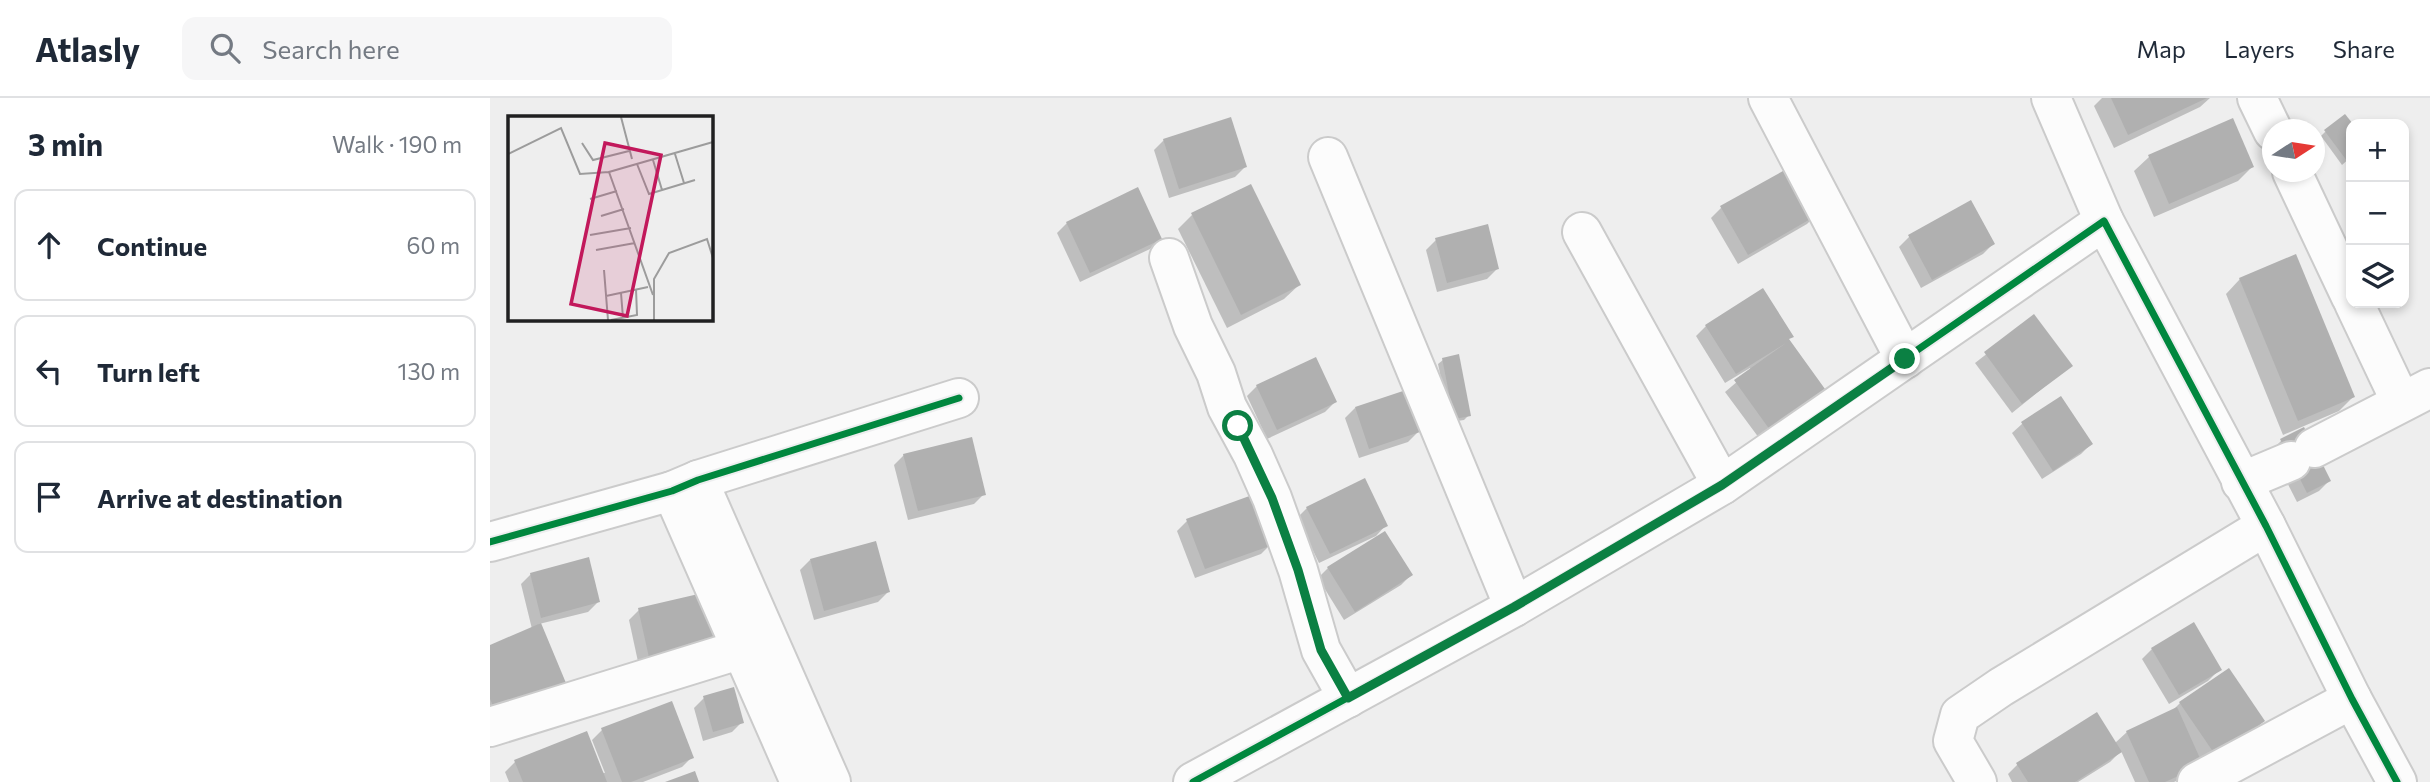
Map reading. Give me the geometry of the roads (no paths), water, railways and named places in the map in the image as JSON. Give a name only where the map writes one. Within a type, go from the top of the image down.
[{"type":"street","points":[[1768,98],[1905,359]]},
{"type":"street","points":[[2051,98],[2104,221],[2266,526],[2352,699],[2397,782]]},
{"type":"street","points":[[2257,98],[2267,119]]},
{"type":"street","points":[[1328,157],[1514,607]]},
{"type":"street","points":[[2297,182],[2346,286]]},
{"type":"street","points":[[1193,782],[1514,607],[1722,485],[2104,221]]},
{"type":"street","points":[[1582,232],[1722,485]]},
{"type":"street","points":[[1169,258],[1193,326],[1216,373],[1227,407],[1272,498],[1298,570],[1321,650],[1348,698]]},
{"type":"street","points":[[2241,482],[2302,455],[2416,395],[2357,308]]},
{"type":"street","points":[[490,542],[685,485],[959,398]]},
{"type":"street","points":[[685,485],[742,649],[800,782]]},
{"type":"street","points":[[685,485],[831,782]]},
{"type":"street","points":[[1977,782],[1953,741],[1960,715],[2001,687],[2266,526]]},
{"type":"street","points":[[490,727],[742,649]]},
{"type":"street","points":[[2197,782],[2352,699]]}]
